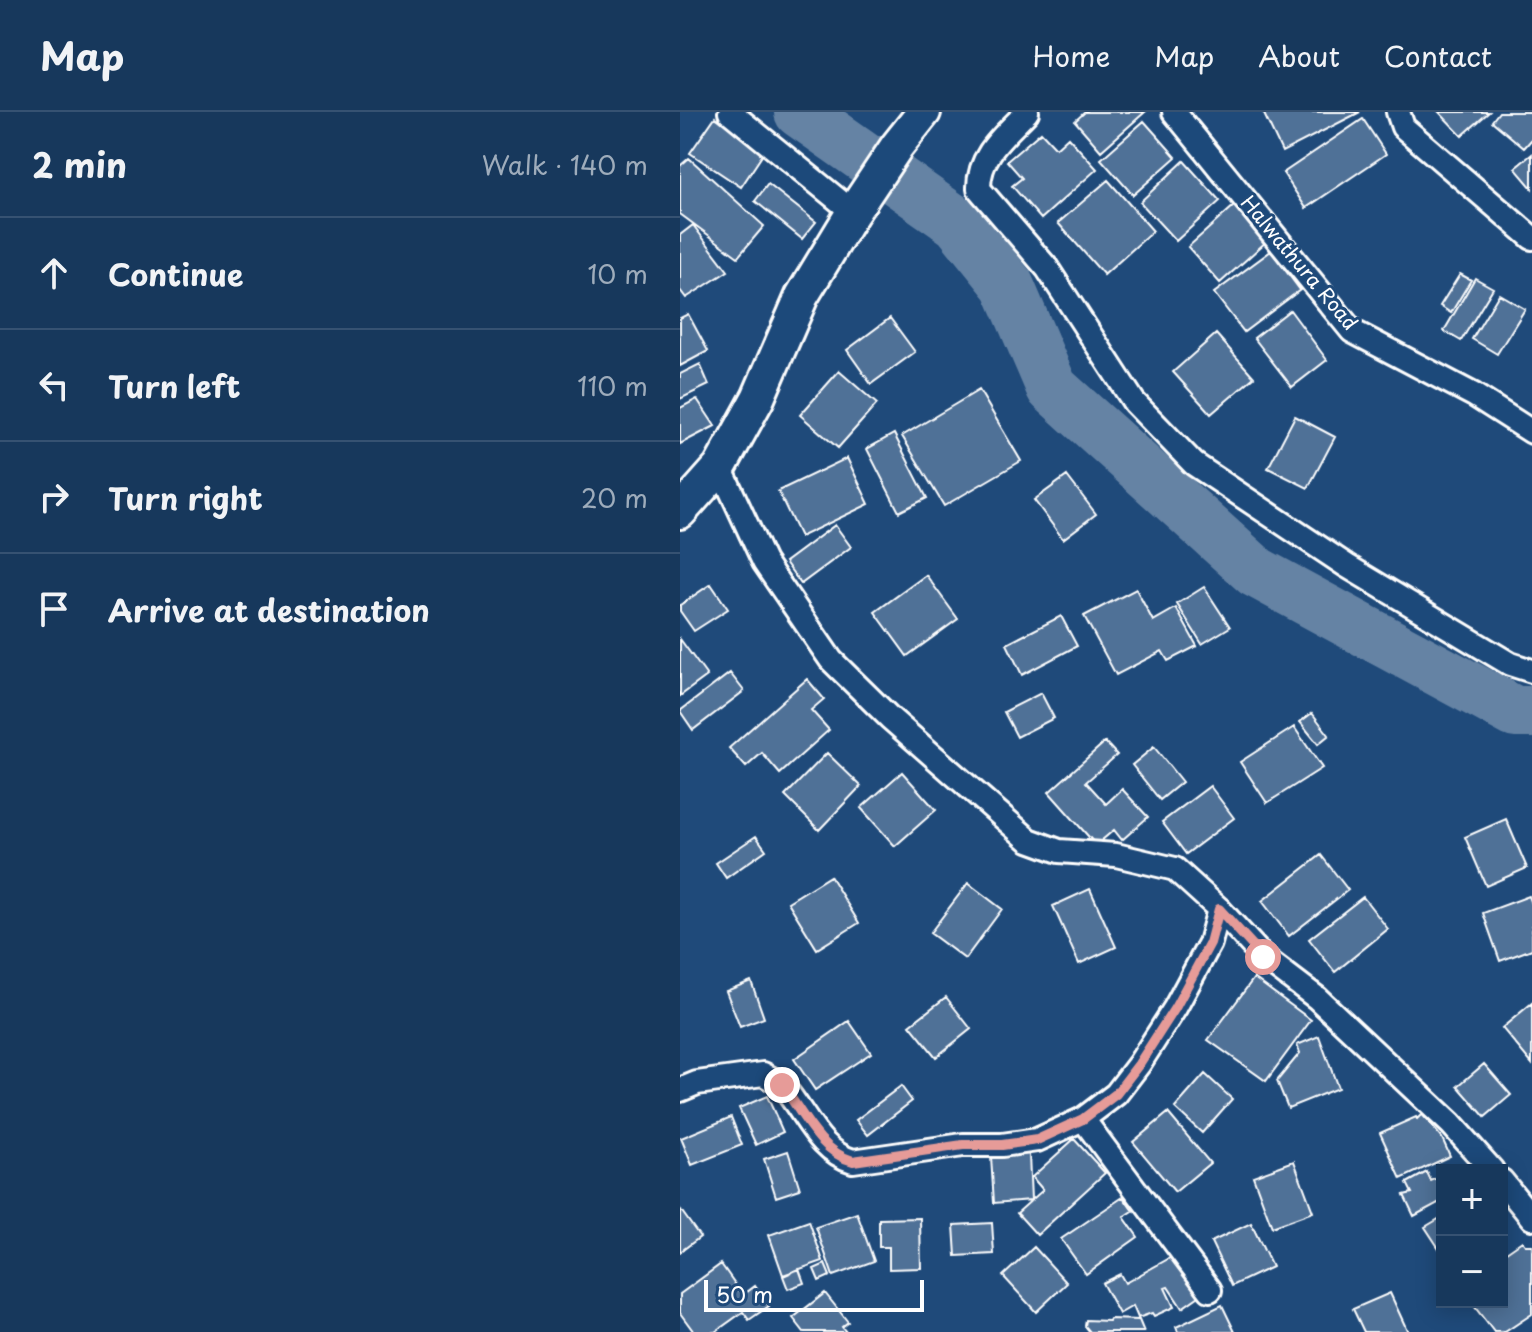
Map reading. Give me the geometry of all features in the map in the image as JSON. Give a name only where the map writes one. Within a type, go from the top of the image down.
[{"type":"main road","points":[[680,512],[720,467],[758,398],[802,296],[897,146],[924,112]]},
{"type":"street","points":[[730,112],[857,207]]},
{"type":"street","points":[[1027,112],[988,152],[980,169],[979,189],[1047,268],[1134,402],[1194,464],[1347,566],[1510,664],[1532,671]]},
{"type":"street","name":"Halwathura Road","points":[[1174,112],[1352,331],[1474,395],[1532,432]]},
{"type":"street","points":[[1398,112],[1403,127],[1532,238]]},
{"type":"street","points":[[720,467],[764,562],[831,660],[890,718],[1029,840],[1059,851],[1116,855],[1175,869],[1219,909],[1263,957],[1317,998],[1441,1114],[1487,1164]]},
{"type":"street","points":[[680,1090],[697,1083],[763,1074],[782,1085],[827,1146],[838,1156],[853,1161],[963,1145],[1002,1145],[1037,1140],[1083,1119],[1116,1094],[1175,1008],[1210,943],[1219,909]]},
{"type":"street","points":[[1083,1119],[1210,1290]]},
{"type":"street","points":[[1508,1188],[1532,1218]]},
{"type":"building","points":[[1085,112],[1145,112],[1101,151],[1075,121]]},
{"type":"building","points":[[1263,112],[1360,112],[1282,152]]},
{"type":"building","points":[[1439,112],[1489,112],[1462,136]]},
{"type":"building","points":[[1499,112],[1532,112],[1532,139],[1524,148],[1492,121]]},
{"type":"building","points":[[715,117],[765,151],[741,187],[690,153]]},
{"type":"building","points":[[1363,119],[1386,154],[1306,208],[1283,173]]},
{"type":"building","points":[[1144,121],[1176,157],[1133,195],[1101,159]]},
{"type":"building","points":[[1041,132],[1056,148],[1068,137],[1097,169],[1041,219],[1012,186],[1022,178],[1007,161]]},
{"type":"building","points":[[1532,154],[1532,188],[1515,168]]},
{"type":"building","points":[[689,158],[764,226],[738,257],[680,214],[680,166]]},
{"type":"building","points":[[1184,161],[1220,201],[1176,241],[1140,202]]},
{"type":"building","points":[[1108,180],[1153,231],[1104,275],[1058,223]]},
{"type":"building","points":[[768,184],[816,222],[802,239],[755,201]]},
{"type":"building","points":[[1235,205],[1267,241],[1220,283],[1188,247]]},
{"type":"building","points":[[693,225],[728,271],[686,298],[680,290],[680,235]]},
{"type":"building","points":[[1271,251],[1300,290],[1244,332],[1214,293]]},
{"type":"building","points":[[1460,274],[1471,280],[1451,313],[1440,306]]},
{"type":"building","points":[[1475,278],[1493,288],[1461,341],[1444,331]]},
{"type":"building","points":[[1499,294],[1525,309],[1497,354],[1472,339]]},
{"type":"building","points":[[1290,310],[1327,360],[1292,387],[1254,338]]},
{"type":"building","points":[[688,314],[708,351],[680,366],[680,318]]},
{"type":"building","points":[[890,318],[915,352],[871,384],[847,350]]},
{"type":"building","points":[[1216,334],[1254,377],[1211,414],[1173,372]]},
{"type":"building","points":[[700,364],[709,385],[680,399],[680,374]]},
{"type":"building","points":[[839,371],[877,404],[838,448],[800,415]]},
{"type":"building","points":[[979,390],[1021,461],[944,506],[902,436]]},
{"type":"building","points":[[697,399],[715,426],[680,444],[680,408]]},
{"type":"building","points":[[1295,416],[1335,437],[1308,488],[1268,468]]},
{"type":"building","points":[[894,434],[927,498],[899,512],[867,449]]},
{"type":"building","points":[[847,458],[869,504],[800,537],[778,491]]},
{"type":"building","points":[[1067,476],[1096,514],[1063,539],[1034,500]]},
{"type":"building","points":[[835,525],[851,547],[801,584],[785,562]]},
{"type":"building","points":[[926,575],[958,619],[907,656],[875,612]]},
{"type":"building","points":[[711,584],[728,609],[694,631],[680,611],[680,605]]},
{"type":"building","points":[[1204,587],[1230,627],[1202,644],[1177,604]]},
{"type":"building","points":[[1136,589],[1153,621],[1176,608],[1197,646],[1168,661],[1162,651],[1116,675],[1084,616]]},
{"type":"building","points":[[1061,616],[1077,646],[1022,675],[1007,644]]},
{"type":"building","points":[[680,639],[707,676],[680,696]]},
{"type":"building","points":[[730,673],[744,691],[693,730],[680,711]]},
{"type":"building","points":[[807,679],[824,699],[811,710],[829,730],[780,774],[762,753],[746,767],[729,748]]},
{"type":"building","points":[[1041,693],[1054,718],[1017,737],[1004,712]]},
{"type":"building","points":[[1312,713],[1329,735],[1318,744],[1300,722]]},
{"type":"building","points":[[1294,727],[1322,768],[1267,803],[1240,762]]},
{"type":"building","points":[[1105,742],[1117,755],[1086,782],[1106,804],[1122,789],[1148,817],[1122,840],[1114,830],[1096,845],[1049,792]]},
{"type":"building","points":[[1154,747],[1182,782],[1160,800],[1132,765]]},
{"type":"building","points":[[827,753],[861,786],[819,830],[785,796]]},
{"type":"building","points":[[902,772],[936,810],[895,846],[861,808]]},
{"type":"building","points":[[1210,786],[1234,818],[1186,854],[1162,822]]},
{"type":"building","points":[[1506,819],[1527,868],[1486,886],[1465,837]]},
{"type":"building","points":[[756,836],[766,850],[726,878],[716,863]]},
{"type":"building","points":[[1321,855],[1348,890],[1289,936],[1262,901]]},
{"type":"building","points":[[830,876],[859,923],[817,949],[788,902]]},
{"type":"building","points":[[968,883],[1002,909],[965,959],[930,933]]},
{"type":"building","points":[[1090,889],[1116,947],[1079,964],[1053,906]]},
{"type":"building","points":[[1529,896],[1532,904],[1532,949],[1500,961],[1483,913]]},
{"type":"building","points":[[1363,897],[1388,929],[1335,972],[1309,939]]},
{"type":"building","points":[[1254,978],[1311,1020],[1266,1081],[1208,1040]]},
{"type":"building","points":[[751,981],[764,1018],[740,1027],[726,991]]},
{"type":"building","points":[[946,997],[971,1029],[936,1057],[910,1025]]},
{"type":"building","points":[[1532,1003],[1532,1064],[1502,1028]]},
{"type":"building","points":[[849,1021],[871,1053],[815,1090],[794,1059]]},
{"type":"building","points":[[1319,1036],[1338,1088],[1288,1108],[1277,1081],[1300,1053],[1297,1045]]},
{"type":"building","points":[[1484,1064],[1511,1095],[1485,1117],[1458,1086]]},
{"type":"building","points":[[1205,1074],[1232,1099],[1202,1133],[1175,1108]]},
{"type":"building","points":[[901,1086],[912,1101],[868,1135],[856,1120]]},
{"type":"building","points":[[767,1096],[783,1132],[756,1145],[739,1108]]},
{"type":"building","points":[[1168,1113],[1210,1163],[1175,1192],[1133,1142]]},
{"type":"building","points":[[1422,1114],[1442,1138],[1450,1156],[1401,1179],[1380,1133],[1417,1119]]},
{"type":"building","points":[[731,1117],[742,1145],[692,1165],[681,1138]]},
{"type":"building","points":[[1074,1139],[1105,1173],[1037,1235],[1017,1213],[1043,1190],[1032,1177]]},
{"type":"building","points":[[788,1151],[800,1189],[776,1197],[764,1159]]},
{"type":"building","points":[[1029,1154],[1031,1200],[994,1203],[991,1157]]},
{"type":"building","points":[[1294,1161],[1313,1212],[1272,1227],[1253,1176]]},
{"type":"building","points":[[1427,1172],[1431,1181],[1436,1179],[1436,1204],[1414,1216],[1404,1195],[1412,1193],[1407,1183]]},
{"type":"building","points":[[1123,1197],[1133,1211],[1124,1217],[1138,1237],[1086,1274],[1061,1239]]},
{"type":"building","points":[[680,1209],[700,1237],[680,1252]]},
{"type":"building","points":[[857,1213],[874,1261],[833,1276],[816,1227]]},
{"type":"building","points":[[920,1218],[921,1268],[889,1269],[889,1247],[879,1247],[879,1219]]},
{"type":"building","points":[[809,1221],[823,1261],[783,1275],[769,1235]]},
{"type":"building","points":[[1436,1221],[1436,1244],[1425,1227]]},
{"type":"building","points":[[992,1223],[994,1254],[956,1256],[954,1225]]},
{"type":"building","points":[[1251,1223],[1272,1267],[1232,1286],[1211,1242]]},
{"type":"building","points":[[1522,1241],[1525,1245],[1532,1245],[1532,1314],[1505,1332],[1494,1332],[1476,1308],[1508,1308],[1508,1251]]},
{"type":"building","points":[[1034,1247],[1067,1283],[1036,1312],[1003,1276]]},
{"type":"building","points":[[1177,1254],[1202,1294],[1182,1308],[1168,1287],[1165,1288],[1174,1307],[1154,1316],[1152,1313],[1138,1318],[1133,1306],[1119,1314],[1102,1283],[1120,1274],[1125,1283]]},
{"type":"building","points":[[721,1264],[743,1295],[755,1286],[769,1306],[749,1320],[743,1312],[715,1332],[694,1332],[680,1313],[680,1294]]},
{"type":"building","points":[[825,1264],[830,1276],[819,1281],[814,1269]]},
{"type":"building","points":[[799,1269],[804,1283],[788,1289],[783,1276]]},
{"type":"building","points":[[825,1293],[848,1322],[842,1327],[846,1332],[804,1332],[793,1318]]},
{"type":"building","points":[[1390,1293],[1408,1332],[1364,1332],[1353,1309]]},
{"type":"building","points":[[1222,1305],[1235,1332],[1178,1332],[1176,1327]]},
{"type":"building","points":[[1086,1320],[1139,1320],[1144,1332],[1090,1332],[1085,1326]]},
{"type":"waterway","points":[[800,112],[958,223],[1008,285],[1052,388],[1256,572],[1515,712],[1532,712]]},
{"type":"route","points":[[782,1085],[827,1146],[838,1156],[853,1161],[909,1151],[1037,1140],[1083,1119],[1116,1094],[1175,1008],[1210,943],[1219,909],[1263,957]]}]
